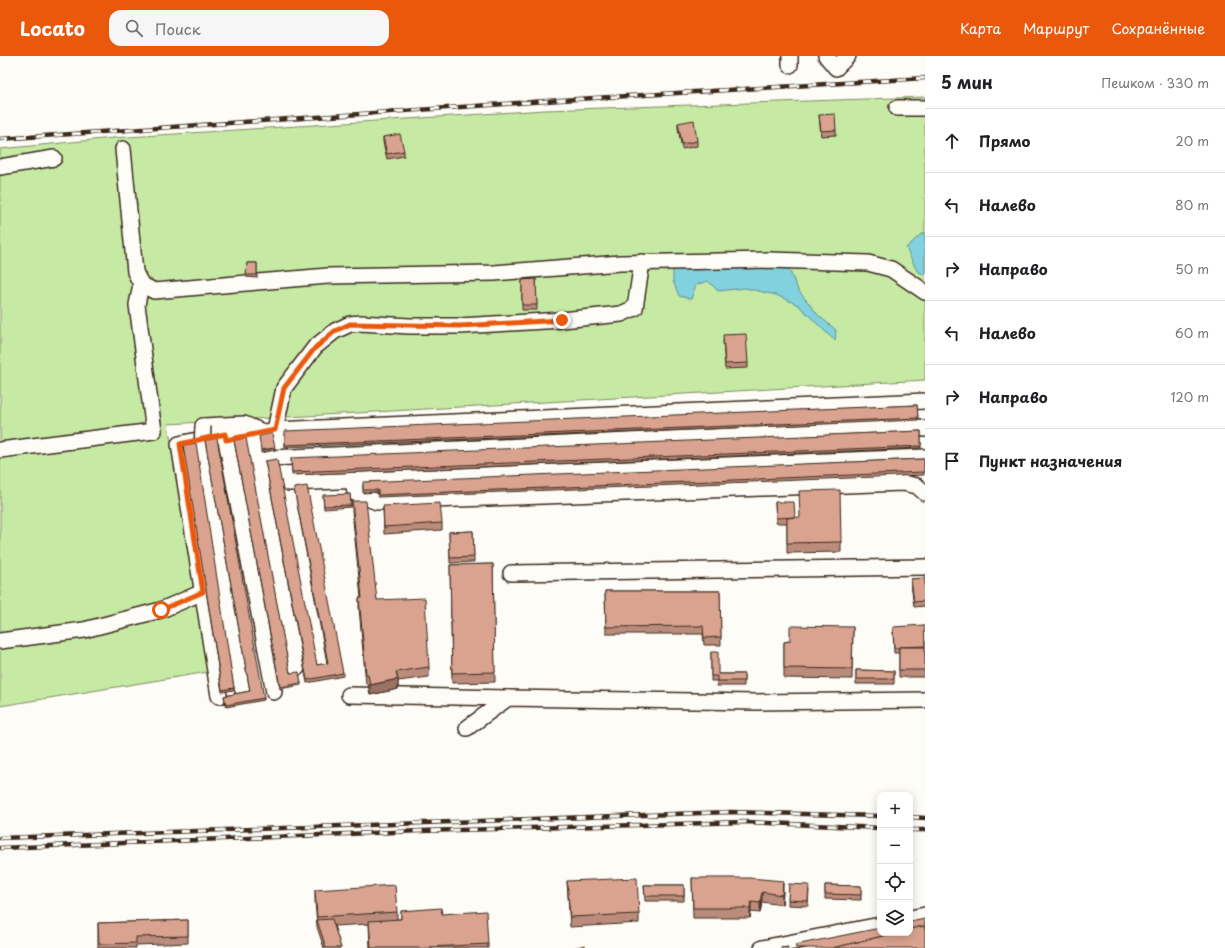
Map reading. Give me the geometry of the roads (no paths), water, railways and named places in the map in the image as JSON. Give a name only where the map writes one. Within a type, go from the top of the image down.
[{"type":"lane","points":[[826,56],[836,68],[848,56]]},
{"type":"lane","points":[[897,108],[925,108]]},
{"type":"lane","points":[[123,149],[135,272],[141,284],[154,291],[328,276],[494,273],[642,262],[769,260],[868,263],[891,269],[925,292]]},
{"type":"lane","points":[[0,167],[54,158]]},
{"type":"lane","points":[[297,668],[264,459],[264,432],[284,388],[315,348],[335,331],[350,324],[460,326],[562,320],[621,314],[635,308],[642,262]]},
{"type":"lane","points":[[0,450],[154,431],[137,305],[141,284]]},
{"type":"lane","points":[[226,440],[264,432],[925,401]]},
{"type":"lane","points":[[242,688],[202,448],[203,426],[244,424],[264,432],[289,483],[925,457]]},
{"type":"lane","points":[[264,459],[922,428]]},
{"type":"lane","points":[[219,696],[180,444],[225,434],[274,692]]},
{"type":"lane","points":[[353,480],[355,493],[377,502],[903,483],[917,486],[925,493]]},
{"type":"lane","points":[[511,573],[925,567]]},
{"type":"lane","points":[[0,641],[84,630],[161,610],[203,592]]},
{"type":"lane","points":[[349,695],[756,702],[925,700]]},
{"type":"lane","points":[[467,728],[508,698]]},
{"type":"lane","points":[[913,917],[925,915]]},
{"type":"lane","points":[[762,948],[791,946],[877,926]]},
{"type":"water","points":[[925,233],[925,275],[917,271],[906,248],[920,235]]},
{"type":"water","points":[[786,262],[798,290],[819,316],[836,330],[835,341],[798,305],[776,295],[745,288],[718,291],[708,281],[696,285],[691,299],[679,296],[673,281],[673,266]]},
{"type":"railway","points":[[0,139],[561,100],[925,78]]},
{"type":"railway","points":[[0,838],[730,812],[877,816]]},
{"type":"railway","points":[[913,817],[925,818]]},
{"type":"railway","points":[[0,848],[420,831],[746,822],[877,828]]},
{"type":"railway","points":[[913,830],[925,830]]}]
